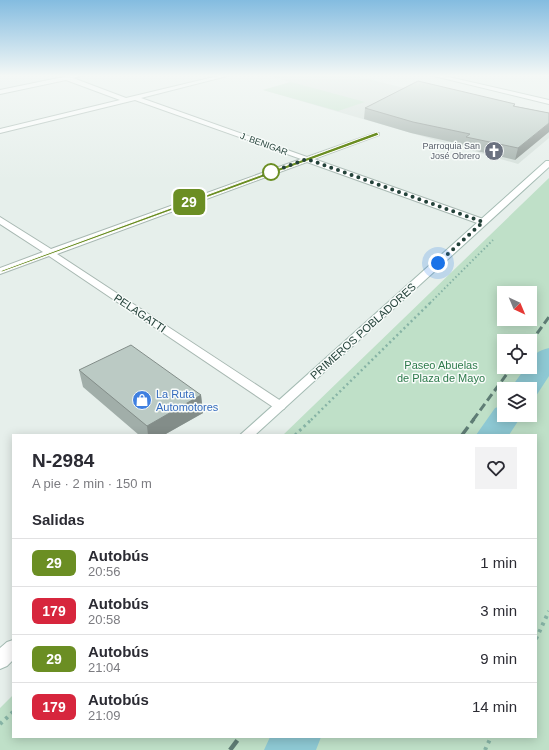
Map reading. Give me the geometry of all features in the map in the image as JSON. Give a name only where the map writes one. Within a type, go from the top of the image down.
[{"type":"street","points":[[0,131],[85,110]]},
{"type":"street","name":"J. BENIGAR","points":[[170,110],[483,222]]},
{"type":"street","points":[[0,271],[377,134]]},
{"type":"street","name":"PRIMEROS POBLADORES","points":[[248,434],[549,163]]},
{"type":"street","name":"PELAGATTI","points":[[0,220],[280,406]]},
{"type":"street","points":[[0,660],[12,649]]},
{"type":"path","points":[[296,434],[498,235]]},
{"type":"path","points":[[537,637],[549,611]]},
{"type":"path","points":[[0,724],[12,713]]},
{"type":"path","points":[[485,750],[491,738]]},
{"type":"shaded area","points":[[332,110],[493,110],[549,124],[549,138],[518,164]]},
{"type":"green space","name":"Paseo Abuelas de Plaza de Mayo","points":[[549,178],[549,750],[0,750],[0,708],[12,696],[12,738],[537,738],[537,434],[284,434]]},
{"type":"building","points":[[372,110],[534,110],[549,113],[549,123],[518,148],[466,137],[470,134],[413,122]]},
{"type":"building","name":"La Ruta Automotores","points":[[131,345],[201,395],[147,426],[79,370]]},
{"type":"waterway","points":[[530,382],[549,356]]},
{"type":"waterway","points":[[493,434],[501,422]]},
{"type":"waterway","points":[[289,750],[296,738]]},
{"type":"railway","points":[[537,334],[549,317]]},
{"type":"railway","points":[[473,420],[507,374]]},
{"type":"railway","points":[[463,434],[474,419]]},
{"type":"railway","points":[[230,750],[239,738]]},
{"type":"bus line","name":"29","points":[[0,271],[377,134]]},
{"type":"place","name":"Parroquia San José Obrero","points":[[494,151]]},
{"type":"place","name":"La Ruta Automotores","points":[[142,400]]},
{"type":"route","points":[[271,172],[264,175],[307,159],[483,222],[438,263]]}]
